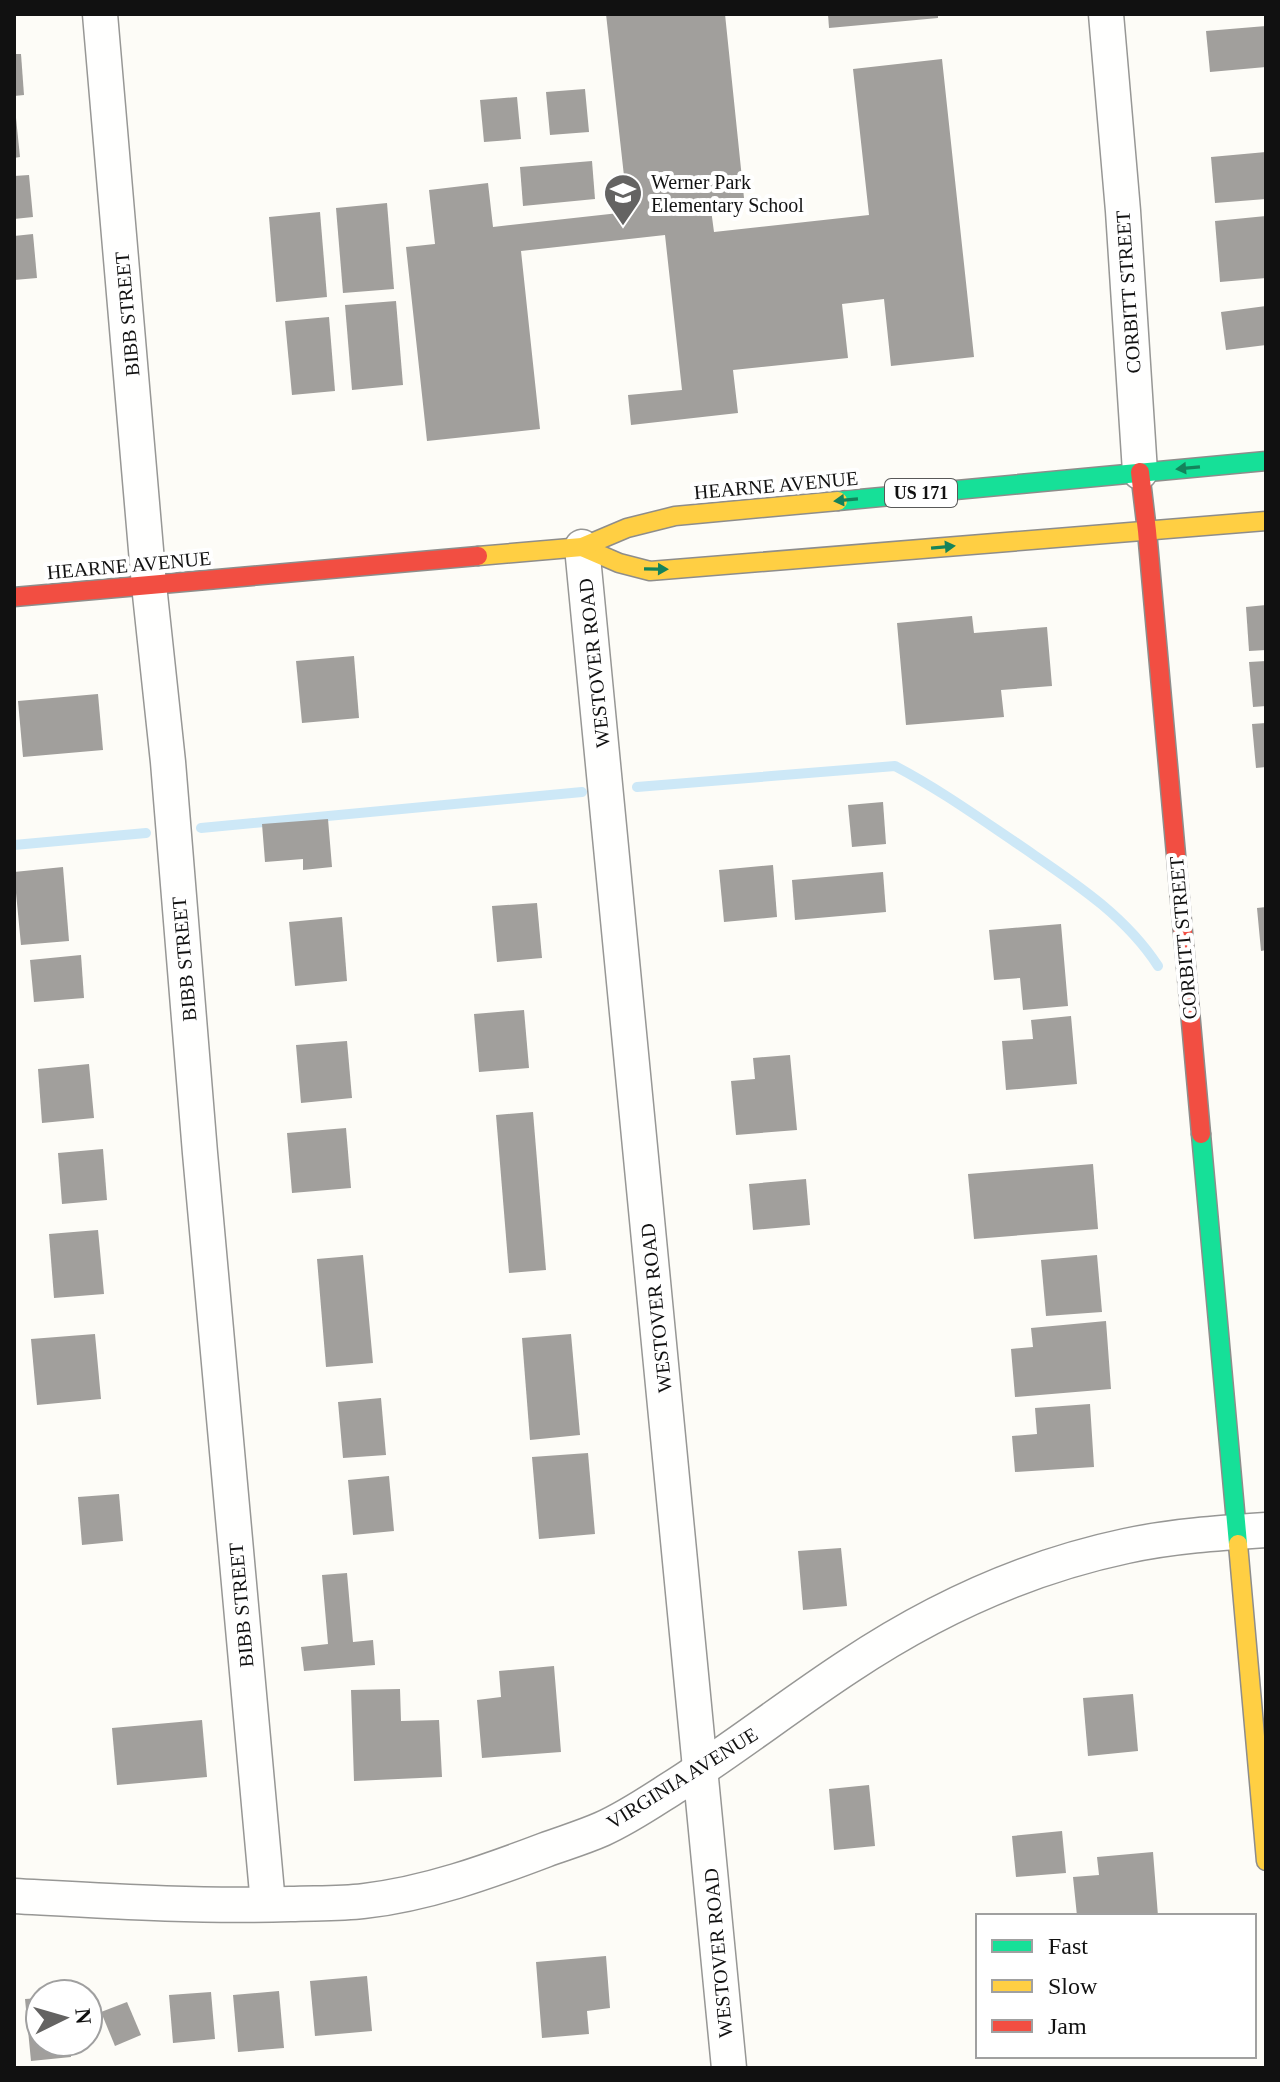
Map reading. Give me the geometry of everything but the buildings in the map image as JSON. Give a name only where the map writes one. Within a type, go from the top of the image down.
[{"type":"main road","name":"HEARNE AVENUE","points":[[14,597],[582,547],[628,526],[675,516],[1266,461]]},
{"type":"main road","name":"CORBITT STREET","points":[[1140,472],[1251,1531],[1266,1861]]},
{"type":"main road","name":"HEARNE AVENUE","points":[[582,547],[619,563],[650,571],[1266,521]]},
{"type":"street","name":"BIBB STREET","points":[[100,14],[268,1904]]},
{"type":"street","name":"CORBITT STREET","points":[[1106,14],[1140,472]]},
{"type":"street","name":"WESTOVER ROAD","points":[[582,547],[729,2068]]},
{"type":"street","name":"VIRGINIA AVENUE","points":[[14,1896],[182,1905],[268,1904],[363,1901],[422,1891],[511,1863],[630,1815],[850,1665],[964,1601],[1025,1575],[1128,1545],[1181,1536],[1251,1531]]},
{"type":"waterway","points":[[637,787],[895,766],[971,812],[1093,897],[1128,929],[1158,966]]},
{"type":"waterway","points":[[201,828],[582,792]]},
{"type":"waterway","points":[[14,845],[146,833]]},
{"type":"traffic: fast","points":[[838,501],[1266,461]]},
{"type":"traffic: fast","points":[[1201,1134],[1238,1544]]},
{"type":"traffic: slow","points":[[478,556],[582,547],[627,528],[675,516],[838,501]]},
{"type":"traffic: slow","points":[[582,547],[619,563],[650,571],[1266,521]]},
{"type":"traffic: slow","points":[[1238,1544],[1266,1861]]},
{"type":"traffic: jam","points":[[1140,472],[1201,1134]]},
{"type":"traffic: jam","points":[[14,597],[478,556]]},
{"type":"place","name":"Werner Park Elementary School","points":[[623,227]]}]
